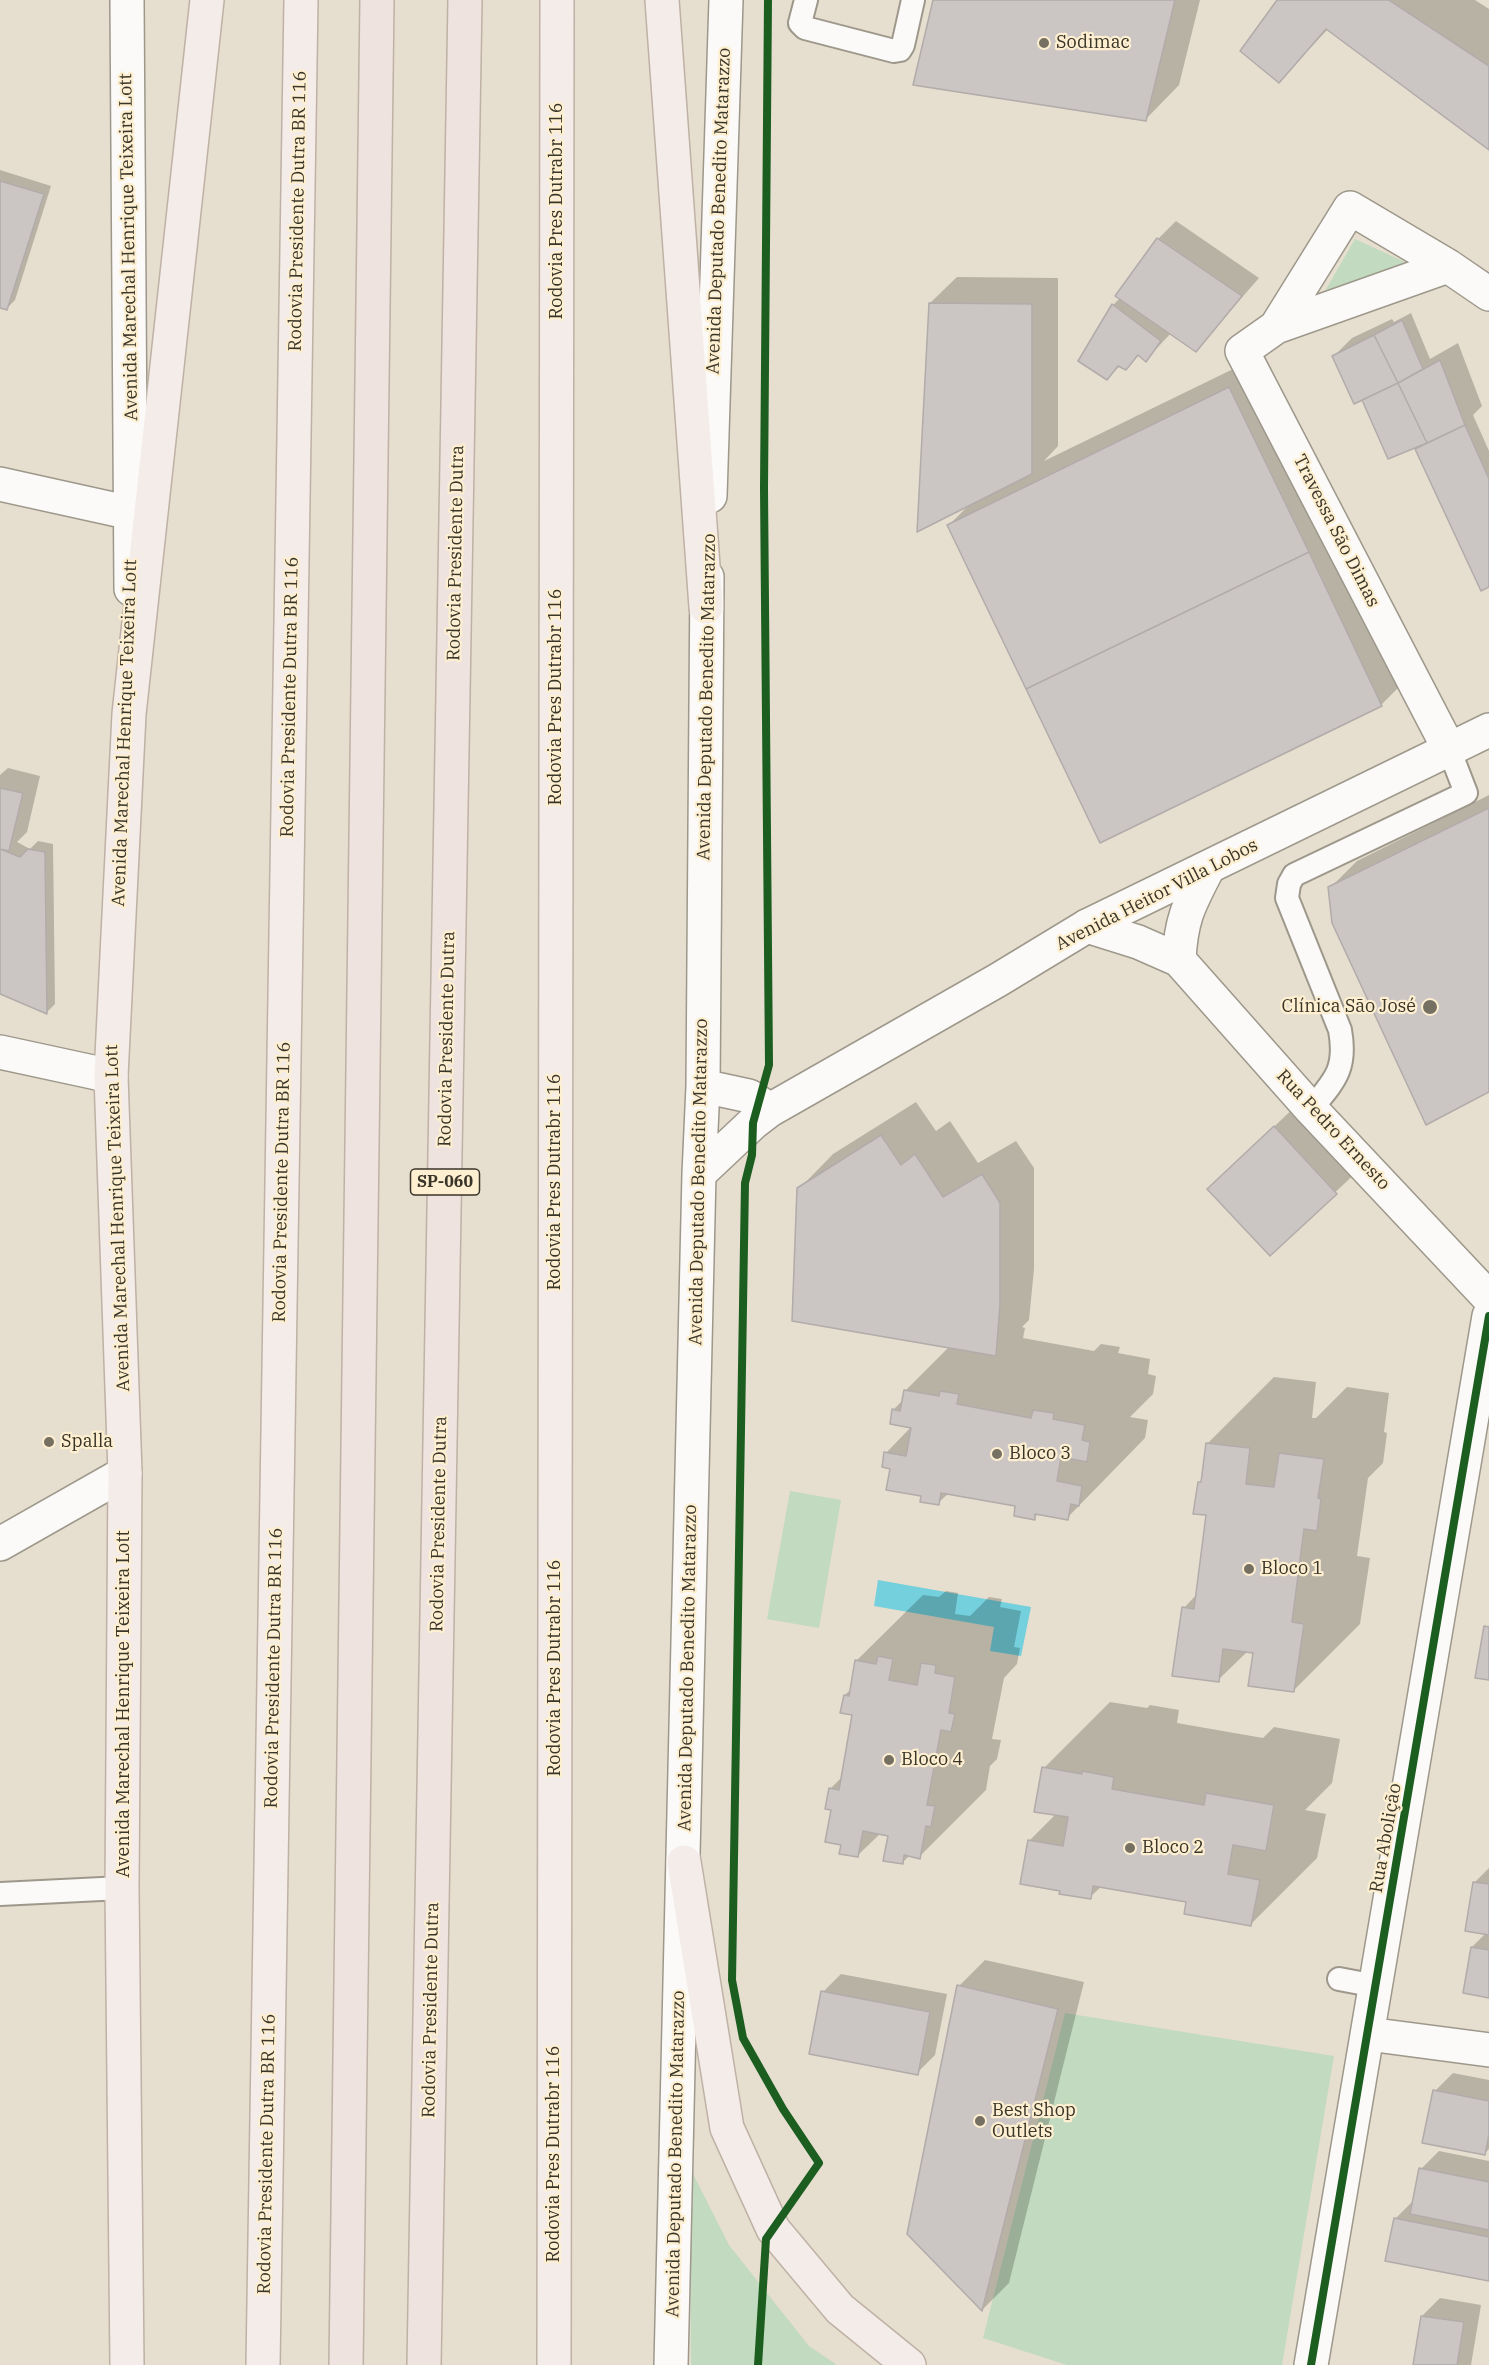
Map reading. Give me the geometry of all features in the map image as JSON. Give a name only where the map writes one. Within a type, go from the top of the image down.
[{"type":"highway","points":[[346,2365],[377,0]]},
{"type":"highway","name":"Rodovia Presidente Dutra","points":[[424,2365],[465,0]]},
{"type":"main road","points":[[129,714],[207,0]]},
{"type":"main road","name":"Rodovia Presidente Dutra BR 116","points":[[263,2365],[301,0]]},
{"type":"main road","name":"Rodovia Pres Dutrabr 116","points":[[554,2365],[557,0]]},
{"type":"main road","points":[[662,0],[706,608]]},
{"type":"main road","name":"Avenida Marechal Henrique Teixeira Lott","points":[[127,2365],[122,1888],[125,1473],[111,1076],[129,714]]},
{"type":"main road","points":[[684,1862],[727,2128],[773,2229],[840,2309],[909,2365]]},
{"type":"street","name":"Avenida Marechal Henrique Teixeira Lott","points":[[127,0],[131,513],[129,714]]},
{"type":"street","name":"Avenida Deputado Benedito Matarazzo","points":[[671,2365],[703,1086],[706,608],[726,0]]},
{"type":"street","name":"Travessa São Dimas","points":[[1276,327],[1350,208],[1448,266],[1489,294]]},
{"type":"street","name":"Travessa São Dimas","points":[[1448,266],[1276,327],[1242,351],[1449,749]]},
{"type":"street","points":[[0,483],[131,513]]},
{"type":"street","name":"Avenida Heitor Villa Lobos","points":[[699,1174],[770,1110],[998,980],[1087,926],[1489,730]]},
{"type":"street","points":[[1179,960],[1181,932],[1187,908],[1208,868]]},
{"type":"street","name":"Rua Pedro Ernesto","points":[[1087,926],[1138,942],[1179,960],[1311,1109],[1489,1298]]},
{"type":"street","points":[[0,1052],[111,1076]]},
{"type":"street","points":[[703,1086],[749,1096],[770,1110]]},
{"type":"street","name":"Rua Abolição","points":[[1311,2365],[1489,1316]]},
{"type":"street","points":[[0,1544],[125,1473]]},
{"type":"street","points":[[1368,2034],[1489,2050]]},
{"type":"lane","points":[[806,0],[800,23],[805,28],[894,51],[900,50],[903,45],[913,0]]},
{"type":"lane","points":[[1311,1109],[1335,1080],[1344,1052],[1340,1030],[1287,898],[1289,884],[1294,875],[1466,793],[1449,749]]},
{"type":"lane","points":[[0,1893],[122,1888]]},
{"type":"lane","points":[[1339,1979],[1376,1986]]},
{"type":"green space","points":[[1355,239],[1407,263],[1321,298]]},
{"type":"green space","points":[[790,1491],[841,1500],[819,1628],[767,1619]]},
{"type":"green space","points":[[1065,2013],[1334,2056],[1282,2365],[1067,2365],[983,2338]]},
{"type":"green space","points":[[690,2168],[729,2245],[809,2346],[837,2365],[691,2365]]},
{"type":"water","points":[[878,1580],[1031,1607],[1021,1656],[990,1651],[994,1627],[874,1606]]},
{"type":"building","name":"Sodimac","points":[[933,0],[1175,0],[1146,121],[913,85]]},
{"type":"building","points":[[1277,0],[1389,0],[1489,66],[1489,150],[1326,29],[1279,83],[1240,51]]},
{"type":"building","points":[[0,181],[44,194],[7,310],[0,308]]},
{"type":"building","points":[[1157,238],[1242,296],[1196,352],[1115,296]]},
{"type":"building","points":[[929,303],[1032,304],[1032,474],[917,532]]},
{"type":"building","points":[[1112,304],[1161,341],[1146,362],[1138,355],[1126,370],[1118,366],[1107,380],[1078,361]]},
{"type":"building","points":[[1402,320],[1423,369],[1398,383],[1374,335]]},
{"type":"building","points":[[1374,335],[1398,383],[1354,404],[1332,356]]},
{"type":"building","points":[[1440,360],[1465,425],[1427,443],[1398,383]]},
{"type":"building","points":[[1398,383],[1427,443],[1388,459],[1362,400]]},
{"type":"building","points":[[1229,387],[1309,552],[1026,689],[947,525]]},
{"type":"building","points":[[1465,425],[1489,479],[1489,587],[1481,591],[1415,449]]},
{"type":"building","points":[[1309,552],[1382,706],[1100,843],[1026,689]]},
{"type":"building","points":[[0,788],[23,793],[9,851],[0,849]]},
{"type":"building","name":"Clínica São José","points":[[1489,808],[1489,1092],[1426,1125],[1332,923],[1328,887]]},
{"type":"building","points":[[0,849],[20,857],[28,849],[45,852],[47,1014],[0,994]]},
{"type":"building","points":[[1274,1126],[1337,1194],[1270,1256],[1207,1189]]},
{"type":"building","points":[[881,1135],[901,1165],[915,1154],[943,1197],[982,1174],[1000,1203],[1000,1304],[996,1356],[792,1321],[797,1188]]},
{"type":"building","name":"Bloco 3","points":[[904,1390],[939,1396],[940,1391],[959,1394],[957,1404],[1031,1418],[1033,1410],[1054,1413],[1053,1419],[1085,1425],[1082,1440],[1090,1442],[1087,1462],[1061,1457],[1057,1481],[1082,1486],[1079,1506],[1071,1504],[1068,1520],[1035,1514],[1035,1520],[1014,1516],[1015,1506],[941,1493],[939,1505],[920,1502],[921,1496],[886,1490],[890,1469],[882,1467],[884,1452],[906,1456],[911,1428],[890,1424],[892,1409],[900,1411]]},
{"type":"building","name":"Bloco 1","points":[[1206,1443],[1250,1448],[1246,1484],[1274,1487],[1279,1453],[1324,1459],[1318,1498],[1321,1499],[1317,1531],[1304,1529],[1292,1622],[1304,1624],[1294,1692],[1248,1686],[1253,1653],[1223,1649],[1219,1682],[1172,1676],[1182,1607],[1194,1609],[1206,1515],[1193,1514],[1198,1482],[1201,1482]]},
{"type":"building","points":[[1484,1626],[1489,1627],[1489,1680],[1475,1678]]},
{"type":"building","name":"Bloco 4","points":[[878,1656],[893,1659],[889,1680],[917,1685],[921,1663],[936,1665],[935,1673],[955,1677],[949,1713],[955,1714],[951,1732],[941,1730],[927,1805],[935,1806],[931,1827],[926,1826],[920,1859],[904,1855],[903,1864],[883,1861],[888,1836],[863,1831],[858,1857],[839,1854],[841,1845],[825,1842],[831,1810],[825,1809],[829,1788],[839,1790],[852,1715],[840,1713],[844,1695],[849,1696],[855,1660],[876,1664]]},
{"type":"building","name":"Bloco 2","points":[[1042,1767],[1114,1777],[1112,1789],[1204,1805],[1206,1793],[1274,1805],[1266,1851],[1233,1845],[1228,1874],[1260,1880],[1251,1926],[1184,1914],[1186,1902],[1093,1886],[1091,1899],[1020,1884],[1028,1840],[1063,1846],[1068,1817],[1034,1812]]},
{"type":"building","points":[[1473,1882],[1489,1884],[1489,1935],[1465,1931]]},
{"type":"building","points":[[1471,1947],[1489,1950],[1489,1998],[1463,1993]]},
{"type":"building","name":"Best Shop Outlets","points":[[957,1985],[1058,2009],[982,2311],[907,2234]]},
{"type":"building","points":[[821,1991],[930,2012],[918,2075],[809,2054]]},
{"type":"building","points":[[1433,2090],[1489,2101],[1489,2134],[1485,2155],[1422,2143]]},
{"type":"building","points":[[1419,2168],[1489,2182],[1489,2230],[1410,2214]]},
{"type":"building","points":[[1394,2218],[1489,2237],[1489,2281],[1385,2261]]},
{"type":"building","points":[[1421,2316],[1464,2322],[1457,2365],[1413,2365]]},
{"type":"cycle path","points":[[758,2365],[766,2239],[819,2163],[783,2109],[743,2038],[732,1980],[745,1183],[752,1155],[753,1123],[769,1065],[764,488],[768,0]]},
{"type":"cycle path","points":[[1311,2365],[1489,1316]]},
{"type":"place","name":"Sodimac","points":[[1044,43]]},
{"type":"place","name":"Clínica São José","points":[[1430,1007]]},
{"type":"place","name":"Spalla","points":[[49,1442]]},
{"type":"place","name":"Bloco 3","points":[[997,1454]]},
{"type":"place","name":"Bloco 1","points":[[1249,1569]]},
{"type":"place","name":"Bloco 4","points":[[889,1760]]},
{"type":"place","name":"Bloco 2","points":[[1130,1848]]},
{"type":"place","name":"Best Shop Outlets","points":[[980,2121]]}]
